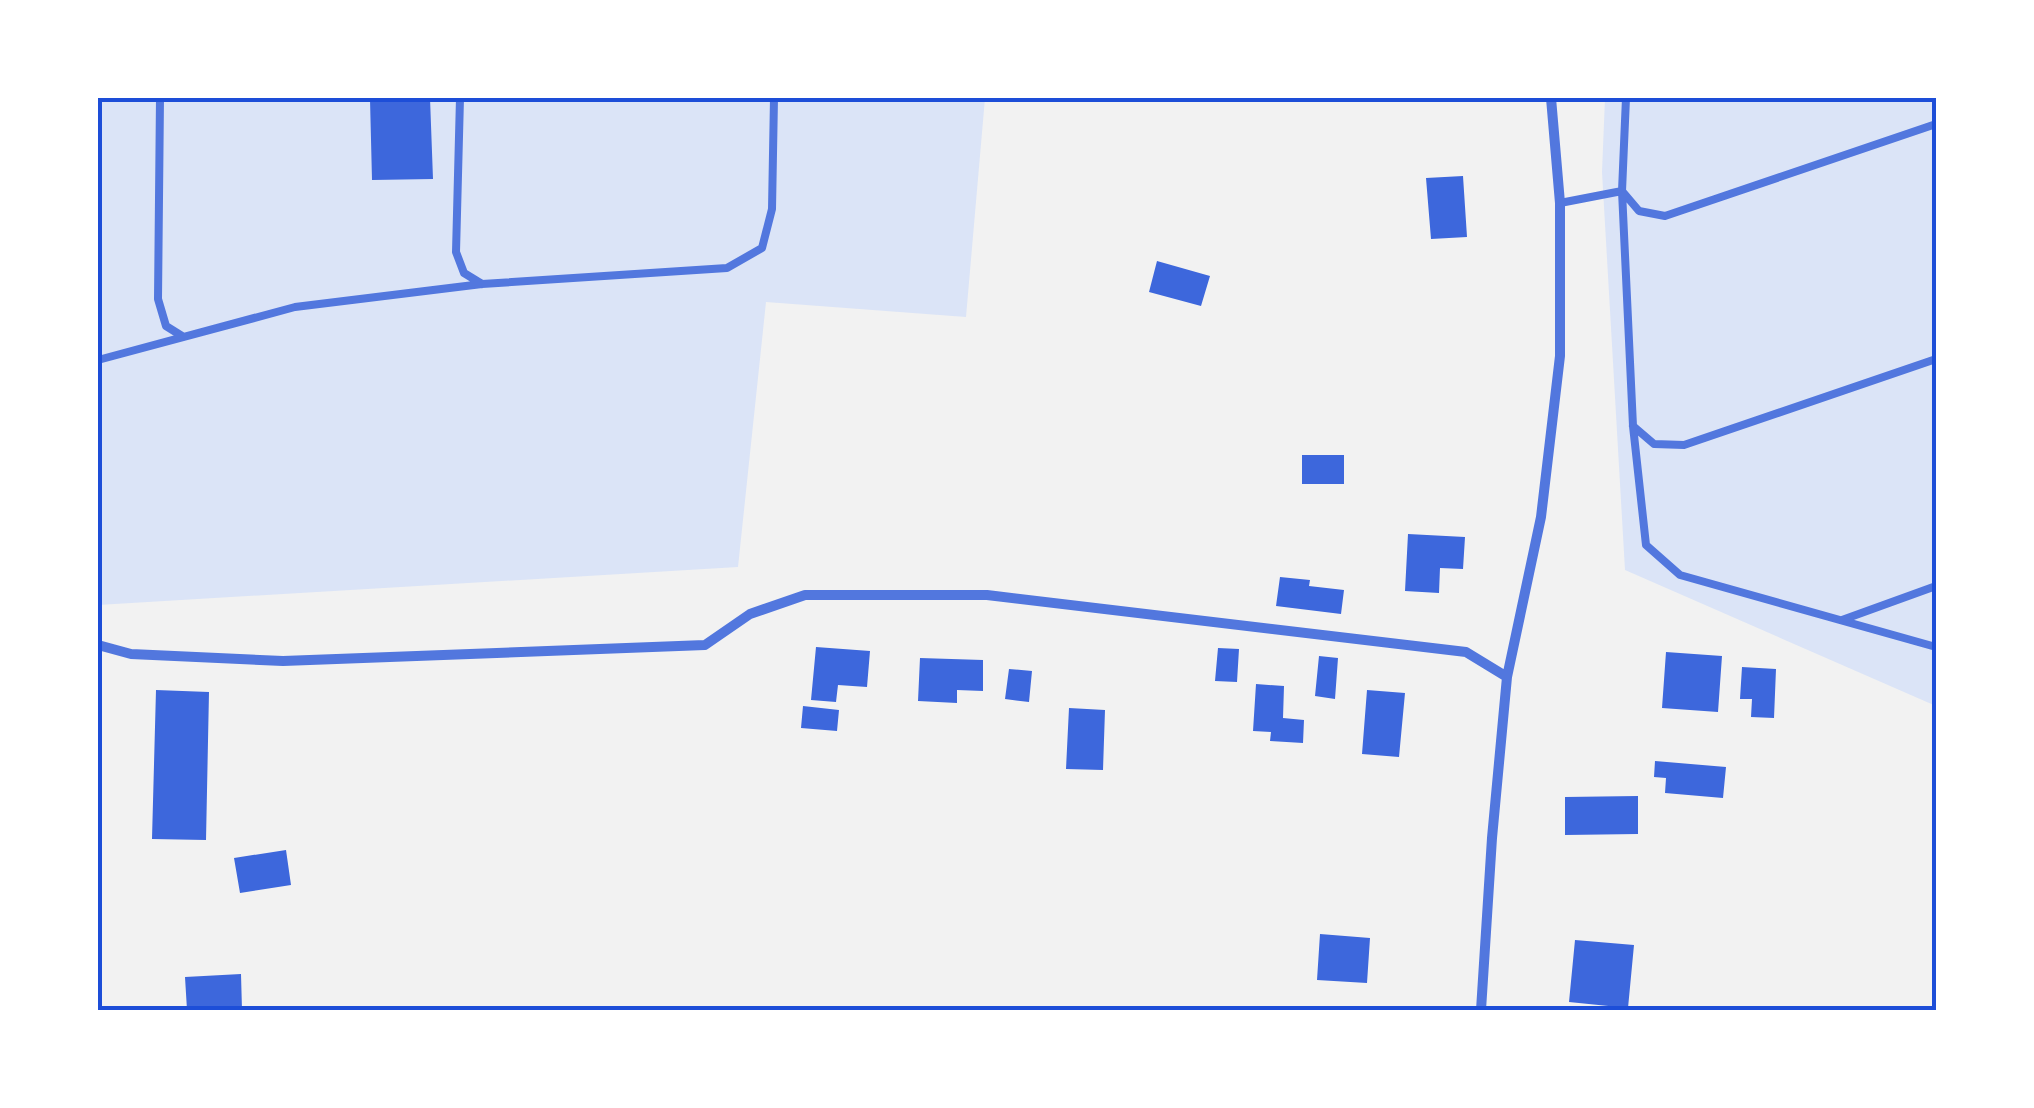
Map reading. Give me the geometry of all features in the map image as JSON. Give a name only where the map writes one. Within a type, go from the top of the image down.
[{"type":"street","points":[[1481,1010],[1507,677],[1540,517],[1558,374],[1560,203],[1552,98]]},
{"type":"street","points":[[98,646],[131,654],[283,660],[705,646],[750,614],[804,595],[987,594],[1466,652],[1507,677]]},
{"type":"lane","points":[[160,98],[158,299],[166,326],[182,336]]},
{"type":"lane","points":[[460,98],[456,252],[464,273],[482,284]]},
{"type":"lane","points":[[98,360],[295,307],[482,284],[727,268],[762,248],[772,209],[774,98]]},
{"type":"lane","points":[[1626,98],[1622,191],[1633,426],[1646,545],[1680,574],[1936,647]]},
{"type":"lane","points":[[1622,191],[1639,211],[1665,216],[1936,124]]},
{"type":"lane","points":[[1560,203],[1622,191]]},
{"type":"lane","points":[[1633,426],[1654,444],[1684,445],[1936,359]]},
{"type":"lane","points":[[1838,621],[1936,586]]},
{"type":"shaded area","points":[[98,98],[985,98],[966,317],[766,302],[738,567],[98,605]]},
{"type":"shaded area","points":[[1605,98],[1936,98],[1936,706],[1625,570],[1602,172]]},
{"type":"building","points":[[430,98],[433,179],[372,180],[370,99]]},
{"type":"building","points":[[1463,176],[1467,237],[1431,239],[1426,178]]},
{"type":"building","points":[[1157,261],[1210,276],[1201,306],[1149,292]]},
{"type":"building","points":[[1302,455],[1344,455],[1344,484],[1302,484]]},
{"type":"building","points":[[1408,534],[1465,537],[1463,569],[1440,568],[1439,593],[1405,591]]},
{"type":"building","points":[[1280,577],[1310,580],[1309,586],[1344,590],[1341,614],[1276,606]]},
{"type":"building","points":[[816,647],[870,651],[867,687],[838,685],[836,702],[811,700]]},
{"type":"building","points":[[1218,648],[1239,649],[1237,682],[1215,681]]},
{"type":"building","points":[[1666,652],[1722,656],[1718,712],[1662,708]]},
{"type":"building","points":[[1319,656],[1338,658],[1335,699],[1315,696]]},
{"type":"building","points":[[920,658],[983,660],[983,691],[957,690],[957,703],[918,701]]},
{"type":"building","points":[[1742,667],[1776,669],[1774,718],[1751,717],[1752,699],[1740,699]]},
{"type":"building","points":[[1009,669],[1032,671],[1029,702],[1005,699]]},
{"type":"building","points":[[1256,684],[1284,686],[1283,718],[1304,720],[1303,743],[1270,741],[1271,732],[1253,731]]},
{"type":"building","points":[[156,690],[209,692],[206,840],[152,839]]},
{"type":"building","points":[[1367,690],[1405,693],[1399,757],[1362,754]]},
{"type":"building","points":[[803,706],[839,710],[837,731],[801,728]]},
{"type":"building","points":[[1069,708],[1105,710],[1103,770],[1066,769]]},
{"type":"building","points":[[1655,761],[1726,767],[1723,798],[1665,793],[1666,778],[1654,777]]},
{"type":"building","points":[[1638,796],[1638,834],[1565,835],[1565,797]]},
{"type":"building","points":[[286,850],[291,885],[240,893],[234,858]]},
{"type":"building","points":[[1320,934],[1370,938],[1367,983],[1317,980]]},
{"type":"building","points":[[1575,940],[1634,945],[1628,1008],[1569,1002]]},
{"type":"building","points":[[241,974],[242,1010],[187,1010],[185,977]]}]
